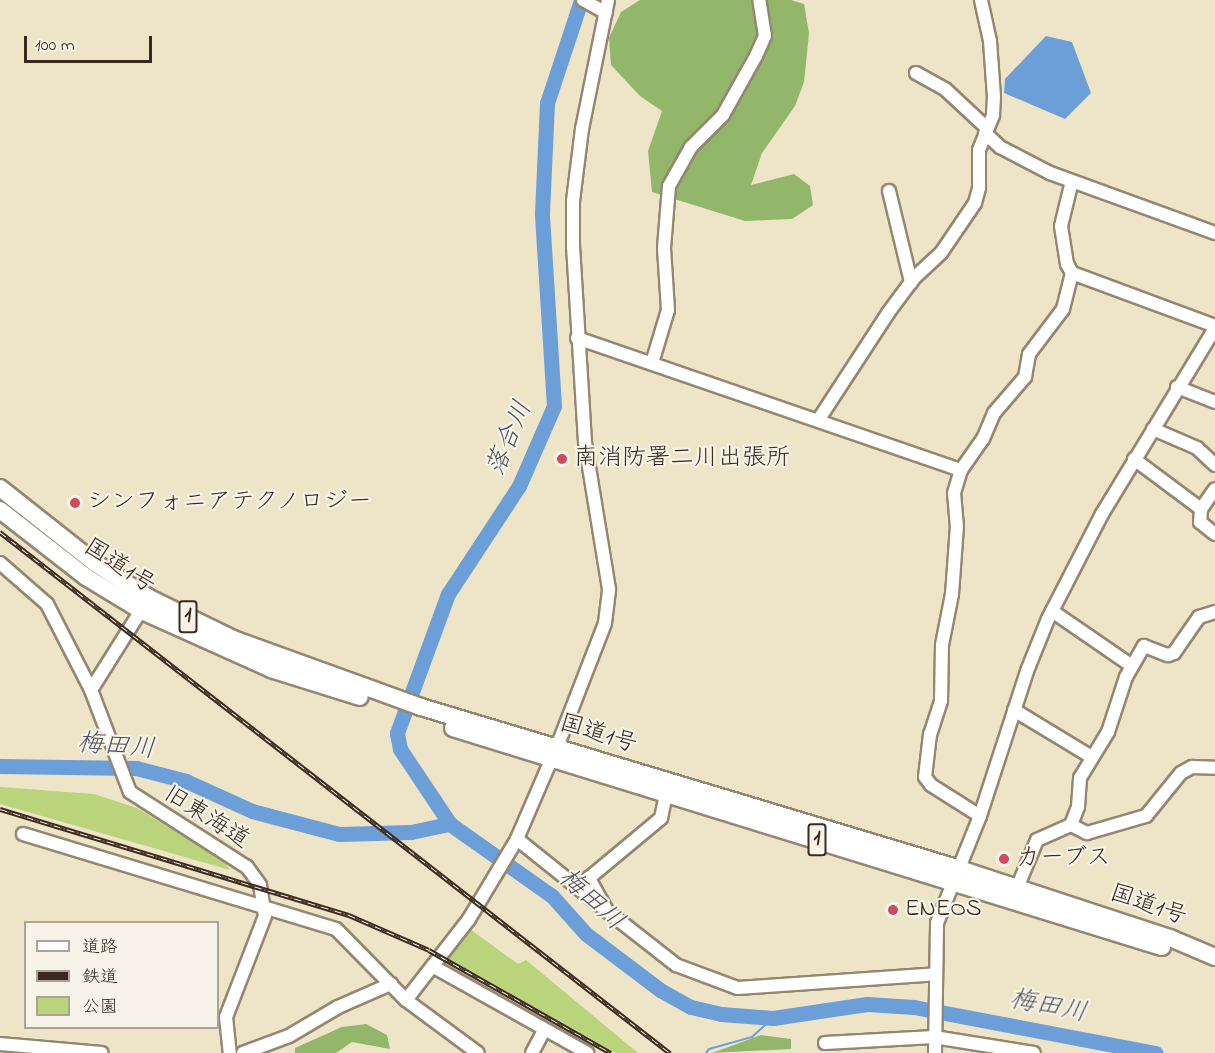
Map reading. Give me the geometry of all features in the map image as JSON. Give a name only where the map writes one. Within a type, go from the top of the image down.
[{"type":"highway","name":"国道1号","points":[[0,488],[145,604]]},
{"type":"highway","name":"国道1号","points":[[0,510],[86,577],[145,604],[272,669],[392,703],[957,875],[1167,948],[1215,970]]},
{"type":"highway","name":"国道1号","points":[[554,754],[666,794],[957,875],[1017,888],[1170,938],[1215,957]]},
{"type":"street","points":[[406,1000],[434,967],[488,890],[516,840],[554,754],[605,623],[609,589],[585,442],[577,338],[573,201],[582,129],[608,0]]},
{"type":"street","points":[[652,363],[668,310],[664,248],[669,186],[691,147],[723,116],[756,56],[765,21],[759,0]]},
{"type":"street","points":[[819,419],[911,282],[941,253],[975,203],[979,188],[979,150],[993,115],[994,82],[981,0]]},
{"type":"street","points":[[588,3],[606,14]]},
{"type":"street","points":[[916,73],[945,89],[1000,147],[1072,181],[1215,233]]},
{"type":"street","points":[[935,1053],[937,923],[980,816],[1014,710],[1052,611],[1134,459],[1215,327],[1072,273],[1066,264],[1061,226],[1072,181]]},
{"type":"street","points":[[890,191],[911,282]]},
{"type":"street","points":[[980,816],[931,785],[925,777],[930,734],[941,701],[942,645],[952,594],[951,567],[957,526],[954,493],[961,470],[983,439],[994,413],[1024,377],[1029,354],[1063,309],[1072,273]]},
{"type":"street","points":[[577,338],[819,419],[961,470]]},
{"type":"street","points":[[1177,387],[1215,402]]},
{"type":"street","points":[[1153,429],[1197,448],[1215,465]]},
{"type":"street","points":[[1134,459],[1201,509]]},
{"type":"street","points":[[1215,489],[1201,509],[1200,522],[1215,534]]},
{"type":"street","name":"旧東海道","points":[[0,563],[41,596],[91,690],[130,792],[247,867],[260,885],[266,905]]},
{"type":"street","points":[[91,690],[145,604]]},
{"type":"street","points":[[1052,611],[1132,666]]},
{"type":"street","points":[[1017,888],[1037,840],[1071,825],[1078,807],[1080,778],[1090,756],[1108,732],[1132,666],[1144,646],[1168,655],[1174,653],[1199,618],[1215,612]]},
{"type":"street","points":[[1014,710],[1090,756]]},
{"type":"street","points":[[1071,825],[1088,833],[1146,816],[1181,773],[1192,767],[1215,768]]},
{"type":"street","points":[[607,911],[589,878],[662,818],[666,794]]},
{"type":"street","points":[[23,834],[266,905],[336,929],[406,1000],[478,1053]]},
{"type":"street","points":[[516,840],[676,965],[738,988],[936,978]]},
{"type":"street","points":[[230,1053],[226,1017],[266,905]]},
{"type":"street","points":[[434,967],[587,1053]]},
{"type":"street","points":[[243,1053],[289,1036],[338,1007],[391,984]]},
{"type":"street","points":[[532,1053],[544,1030]]},
{"type":"street","points":[[825,1042],[934,1034],[1034,1053]]},
{"type":"street","points":[[0,1044],[102,1053]]},
{"type":"green space","points":[[640,0],[791,0],[804,4],[809,33],[804,82],[795,106],[762,153],[751,185],[794,174],[810,186],[813,205],[792,219],[745,221],[652,192],[648,151],[662,111],[640,96],[611,65],[609,38],[621,12]]},
{"type":"green space","points":[[0,787],[94,794],[137,808],[224,861],[230,870],[0,804]]},
{"type":"green space","points":[[467,927],[518,964],[526,960],[638,1053],[616,1053],[444,956]]},
{"type":"green space","points":[[366,1024],[387,1035],[390,1049],[352,1042],[336,1053],[295,1053],[295,1048],[342,1027]]},
{"type":"green space","points":[[761,1035],[791,1039],[791,1049],[712,1053]]},
{"type":"water","points":[[1046,36],[1072,42],[1091,93],[1065,119],[1004,93],[1005,79]]},
{"type":"waterway","name":"落合川","points":[[450,824],[400,749],[397,733],[448,594],[519,486],[554,406],[542,213],[547,103],[581,0]]},
{"type":"waterway","name":"梅田川","points":[[0,766],[136,768],[186,781],[252,811],[339,834],[411,832],[450,824],[552,896],[586,934],[660,990],[691,1007],[721,1014],[773,1018],[867,1004],[914,1007],[1156,1053]]},
{"type":"waterway","points":[[706,1053],[709,1049],[752,1037],[773,1018]]},
{"type":"railway","points":[[0,532],[670,1053]]},
{"type":"railway","points":[[0,809],[349,915],[429,950],[611,1053]]},
{"type":"place","name":"南消防署二川出張所","points":[[562,459]]},
{"type":"place","name":"シンフォニアテクノロジー","points":[[75,503]]},
{"type":"place","name":"カーブス","points":[[1004,859]]},
{"type":"place","name":"ENEOS","points":[[893,910]]}]
